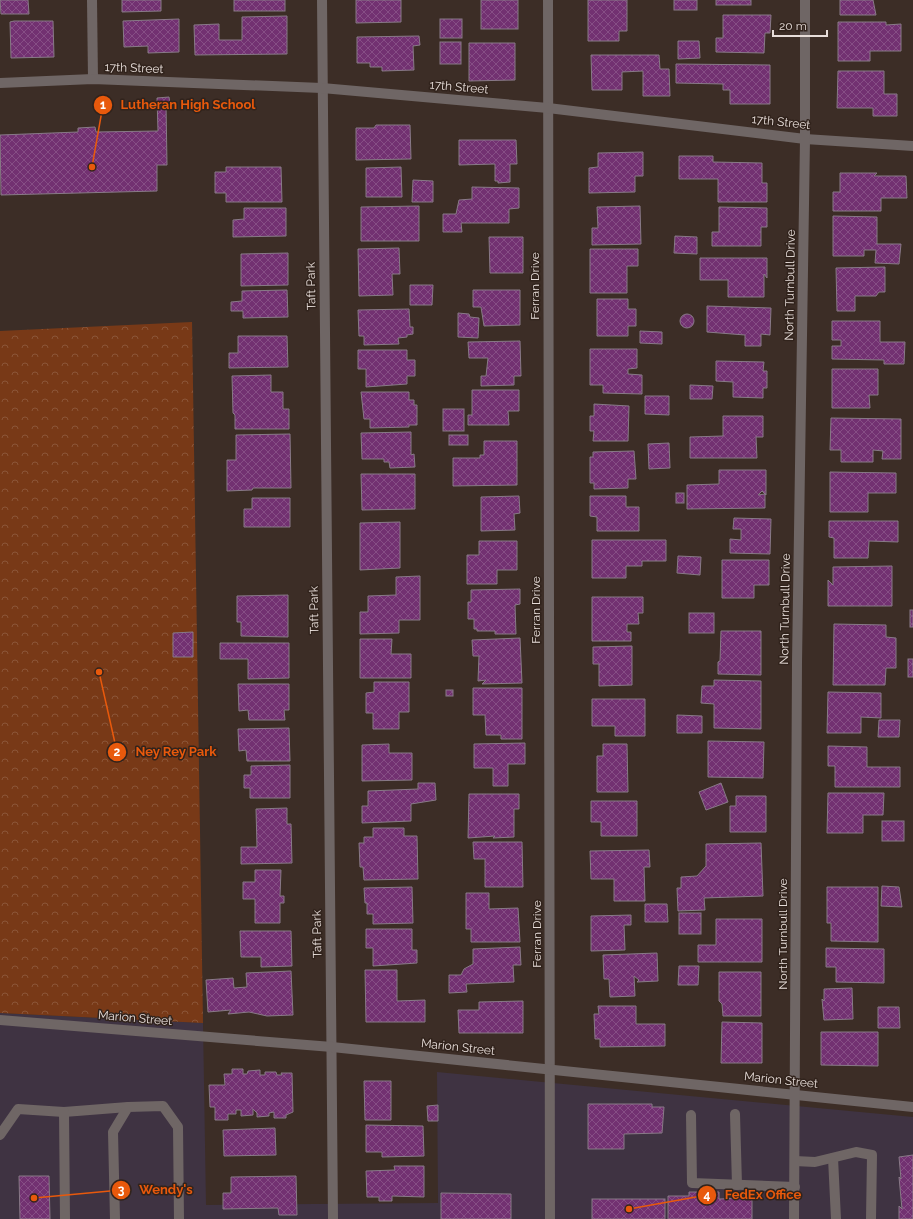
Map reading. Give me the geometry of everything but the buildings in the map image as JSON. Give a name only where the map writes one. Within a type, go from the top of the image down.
[{"type":"street","points":[[92,0],[93,80]]},
{"type":"street","name":"Taft Park","points":[[322,0],[333,1219]]},
{"type":"street","name":"Ferran Drive","points":[[548,0],[550,1219]]},
{"type":"street","name":"North Turnbull Drive","points":[[794,1219],[796,1095],[797,663],[805,139],[805,0]]},
{"type":"street","name":"17th Street","points":[[0,83],[93,80],[322,88],[548,108],[805,139],[913,146]]},
{"type":"street","name":"Marion Street","points":[[0,1020],[332,1047],[913,1107]]},
{"type":"street","points":[[0,1135],[18,1109],[64,1112],[163,1106],[178,1127],[179,1219]]},
{"type":"street","points":[[115,1219],[113,1132],[128,1107]]},
{"type":"street","points":[[64,1112],[65,1219]]},
{"type":"street","points":[[736,1114],[737,1185]]},
{"type":"street","points":[[691,1115],[692,1183],[795,1186]]},
{"type":"street","points":[[795,1161],[815,1162],[856,1152],[872,1155],[871,1219]]},
{"type":"street","points":[[833,1158],[836,1219]]},
{"type":"shaded area","points":[[0,1013],[203,1023],[206,1205],[438,1203],[437,1072],[913,1117],[913,1219],[0,1219]]},
{"type":"green space","points":[[192,322],[203,1023],[0,1013],[0,331]]},
{"type":"place","name":"Lutheran High School","points":[[92,167]]},
{"type":"place","name":"Ney Rey Park","points":[[99,672]]},
{"type":"place","name":"Wendy's","points":[[34,1198]]},
{"type":"place","name":"FedEx Office","points":[[629,1209]]}]
